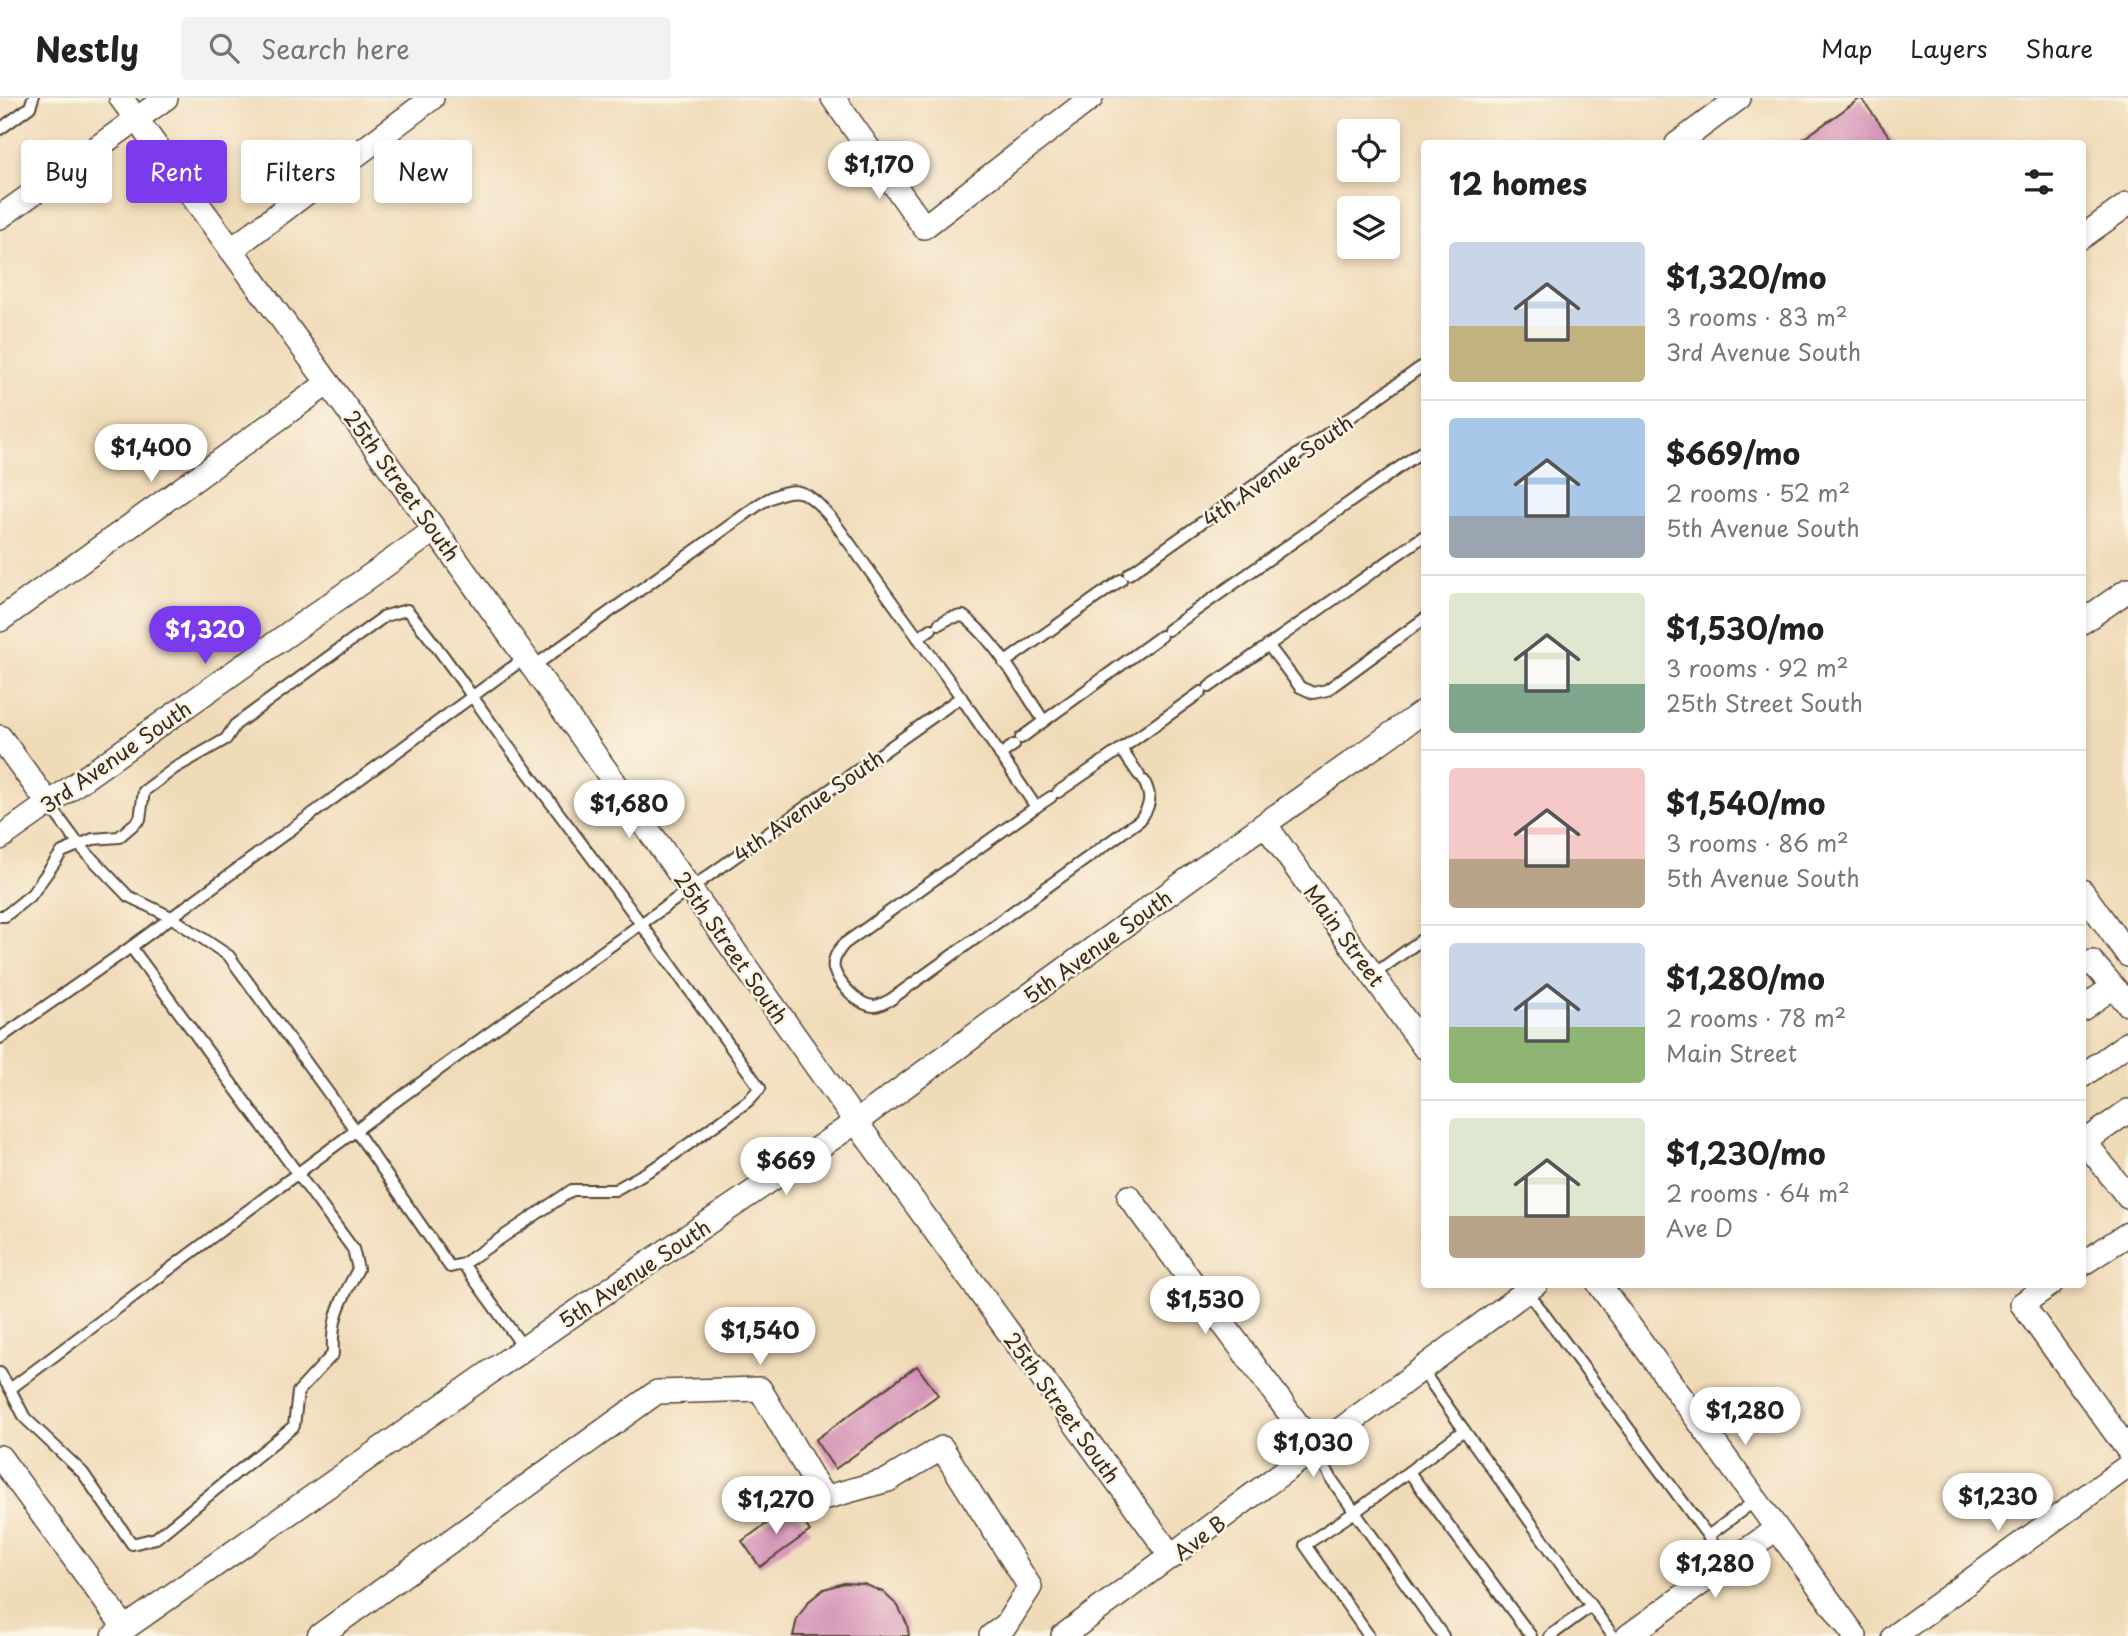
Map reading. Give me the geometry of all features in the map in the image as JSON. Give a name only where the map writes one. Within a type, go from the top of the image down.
[{"type":"street","name":"25th Street South","points":[[121,98],[435,530],[856,1122],[1172,1557]]},
{"type":"street","points":[[0,217],[166,98]]},
{"type":"street","points":[[231,250],[432,98]]},
{"type":"street","points":[[833,98],[924,227],[1091,98]]},
{"type":"street","points":[[1682,140],[1739,98]]},
{"type":"street","points":[[2086,234],[2128,204]]},
{"type":"street","points":[[0,620],[328,383]]},
{"type":"street","name":"3rd Avenue South","points":[[0,838],[435,530]]},
{"type":"street","points":[[2086,619],[2128,590]]},
{"type":"street","name":"5th Avenue South","points":[[119,1632],[524,1348],[856,1122],[1421,713]]},
{"type":"street","points":[[0,737],[48,803]]},
{"type":"street","name":"Main Street","points":[[1265,824],[1421,1037]]},
{"type":"street","points":[[2086,897],[2128,955]]},
{"type":"street","points":[[2086,964],[2092,962],[2121,995],[2086,1008]]},
{"type":"street","points":[[2086,1073],[2128,1043]]},
{"type":"street","points":[[2086,1142],[2128,1111]]},
{"type":"street","points":[[2086,1145],[2128,1197]]},
{"type":"street","points":[[1129,1197],[1316,1449]]},
{"type":"street","points":[[2086,1261],[2128,1234]]},
{"type":"street","name":"Ave B","points":[[1063,1636],[1531,1288]]},
{"type":"street","points":[[1602,1288],[1854,1636]]},
{"type":"street","points":[[2045,1288],[2022,1304],[2128,1450]]},
{"type":"street","points":[[319,1636],[657,1392],[760,1389],[824,1498],[888,1480],[942,1448],[1030,1587],[1006,1625],[991,1636]]},
{"type":"street","points":[[0,1457],[119,1632]]},
{"type":"street","points":[[1894,1636],[2128,1466]]},
{"type":"street","points":[[1628,1636],[1776,1529]]},
{"type":"lane","points":[[0,129],[30,107],[33,98]]},
{"type":"lane","name":"4th Avenue South","points":[[1004,663],[1421,367]]},
{"type":"lane","points":[[1000,755],[1164,633],[1421,452]]},
{"type":"lane","points":[[0,1038],[131,947],[471,697],[529,662],[781,492],[800,491],[818,502],[832,519],[961,697],[1036,807]]},
{"type":"lane","points":[[1121,749],[1150,794],[1149,807],[1140,820],[890,1000],[876,1006],[860,1003],[845,987],[834,970],[835,955],[844,944],[1036,807],[1421,538]]},
{"type":"lane","points":[[0,916],[32,894],[62,852],[79,845],[93,839],[119,837],[140,819],[144,791],[174,768],[226,739],[236,725],[385,616],[407,610],[642,923],[760,1088],[748,1101],[661,1164],[615,1190],[572,1190],[463,1264],[450,1267],[356,1131],[229,956],[171,917],[128,896],[79,845],[48,803]]},
{"type":"lane","points":[[918,638],[950,618],[963,616],[974,624],[1044,721]]},
{"type":"lane","points":[[1268,645],[1300,687],[1313,694],[1327,690],[1421,622]]},
{"type":"lane","name":"4th Avenue South","points":[[9,1390],[356,1131],[690,888],[961,697]]},
{"type":"lane","points":[[1374,974],[1421,940]]},
{"type":"lane","points":[[0,1373],[25,1418],[83,1473],[132,1545],[156,1538],[294,1426],[298,1392],[333,1354],[332,1331],[340,1304],[358,1269],[353,1249],[131,947]]},
{"type":"lane","points":[[463,1264],[524,1348]]},
{"type":"lane","points":[[1531,1288],[1727,1564]]},
{"type":"lane","points":[[1422,1370],[1613,1636]]},
{"type":"lane","points":[[1368,1636],[1306,1545],[1355,1512],[1464,1430]]},
{"type":"lane","points":[[1316,1449],[1332,1480],[1443,1636]]},
{"type":"lane","points":[[1409,1472],[1531,1636]]},
{"type":"lane","points":[[1708,1536],[1756,1500]]},
{"type":"lane","points":[[1550,1636],[1591,1606]]},
{"type":"building","points":[[1861,98],[1892,140],[1802,140]]},
{"type":"building","points":[[917,1366],[938,1395],[835,1469],[815,1440]]},
{"type":"building","points":[[792,1506],[810,1531],[760,1567],[742,1541]]},
{"type":"building","points":[[844,1583],[864,1584],[883,1592],[898,1606],[907,1624],[909,1636],[793,1636],[797,1619],[808,1602],[824,1589]]}]
